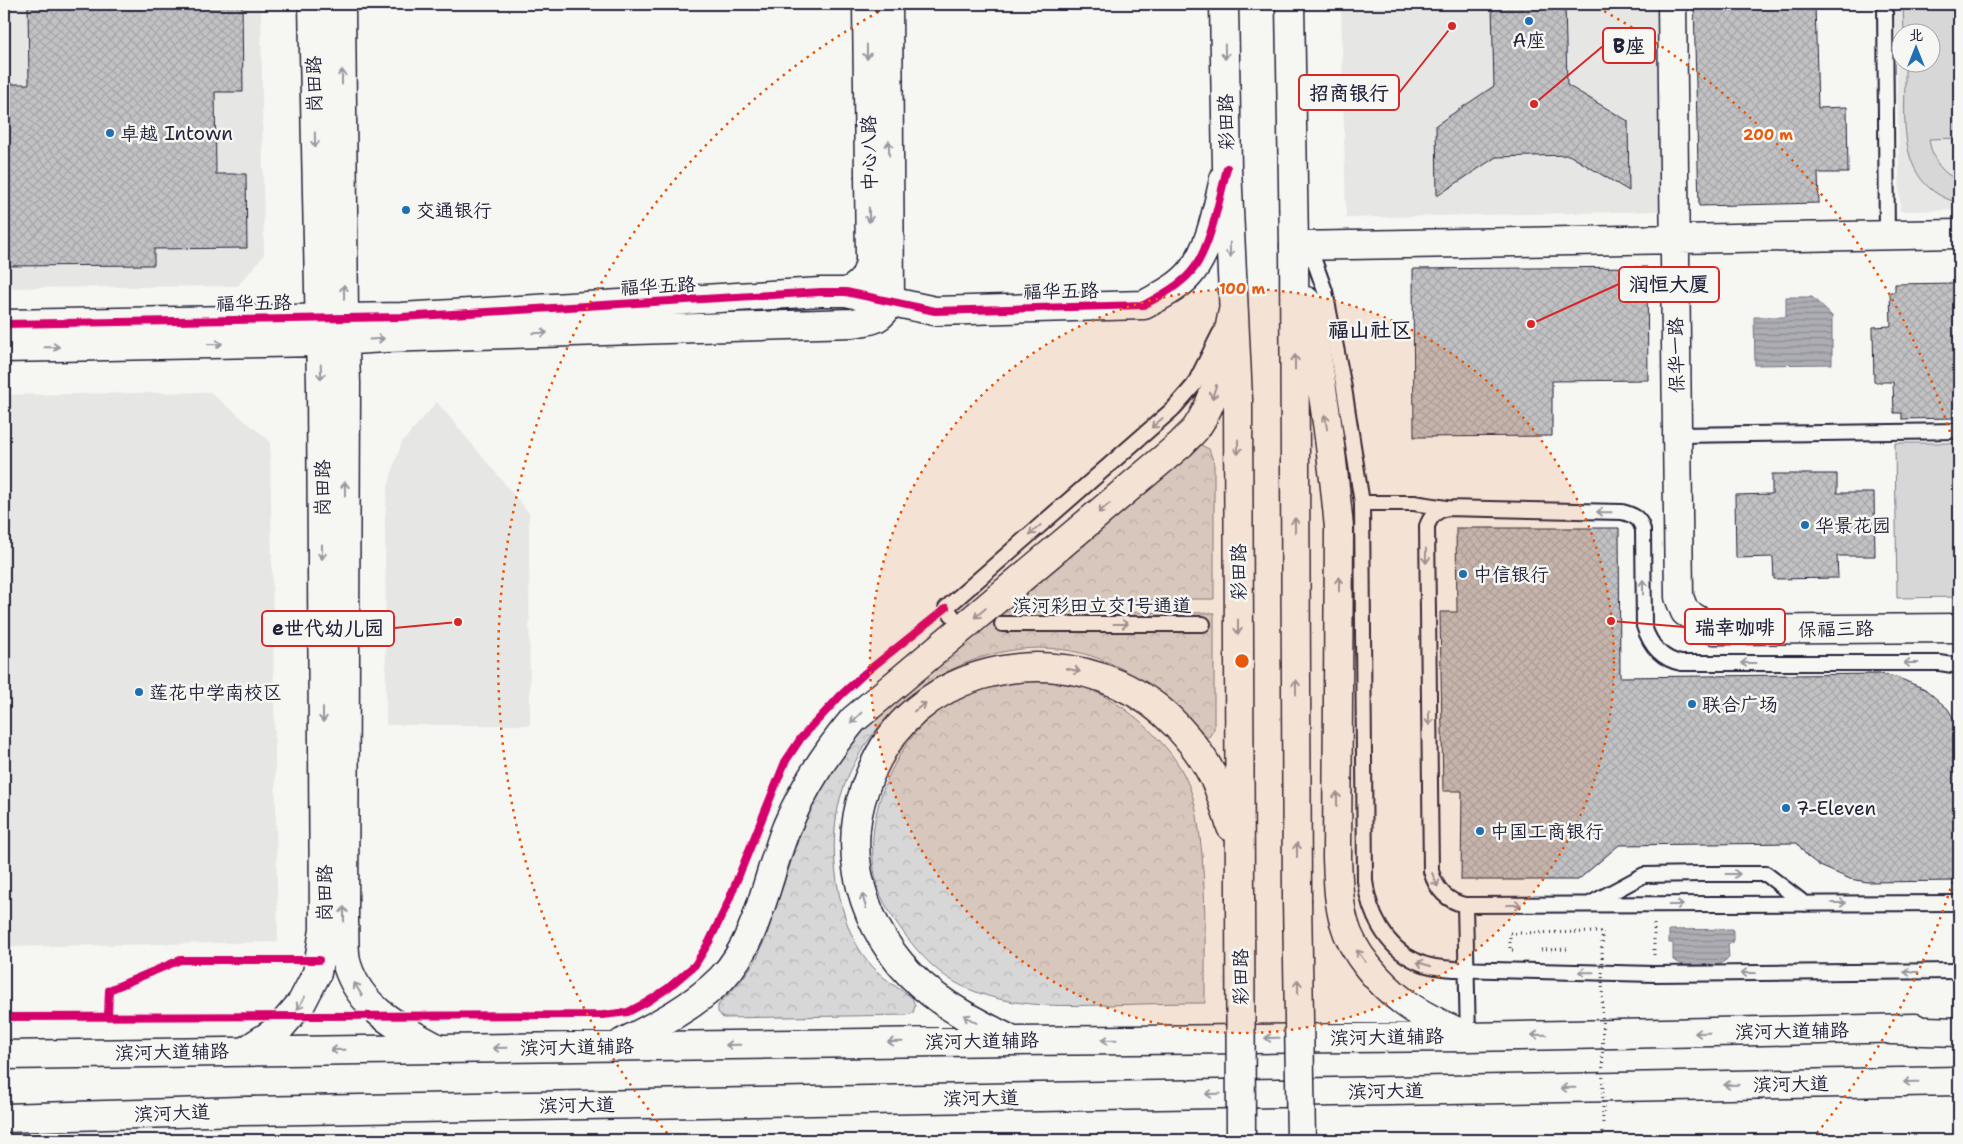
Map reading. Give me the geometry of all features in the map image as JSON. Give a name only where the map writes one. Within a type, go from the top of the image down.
[{"type":"main road","name":"岗田路","points":[[312,4],[332,330],[346,383],[344,922],[347,963],[358,990],[367,1002],[392,1024],[439,1049]]},
{"type":"main road","name":"岗田路","points":[[245,1051],[278,1029],[302,1002],[317,973],[324,930],[332,330],[341,4]]},
{"type":"main road","name":"中心八路","points":[[846,292],[859,286],[863,281],[867,275],[870,261],[867,4]]},
{"type":"main road","name":"中心八路","points":[[888,4],[890,302]]},
{"type":"main road","name":"彩田路","points":[[1224,4],[1227,168],[1238,399],[1241,1140]]},
{"type":"main road","points":[[1290,4],[1294,246],[1297,899],[1301,1140]]},
{"type":"main road","name":"保华一路","points":[[1672,4],[1679,597],[1685,612],[1714,630]]},
{"type":"main road","name":"福华五路","points":[[4,348],[332,330],[410,317],[811,293],[846,292],[935,311],[1144,305],[1170,290],[1191,272],[1203,250],[1215,219],[1227,168]]},
{"type":"main road","points":[[1294,246],[1959,234]]},
{"type":"main road","points":[[1294,246],[1315,343],[1334,476],[1339,528],[1337,858],[1339,894],[1344,924],[1357,952],[1382,981],[1406,1003],[1435,1021],[1468,1037]]},
{"type":"main road","name":"福华五路","points":[[4,324],[332,330],[852,323],[873,320],[885,313],[890,302]]},
{"type":"main road","points":[[616,1046],[696,1002],[722,978],[741,949],[754,923],[786,827],[802,794],[820,764],[853,720],[1181,444],[1197,428],[1212,399],[1220,372],[1233,311]]},
{"type":"main road","name":"保福三路","points":[[1714,630],[1959,628]]},
{"type":"main road","points":[[1014,1041],[973,1021],[931,993],[906,970],[882,940],[865,906],[856,871],[855,833],[860,803],[872,767],[894,732],[916,710],[949,687],[987,672],[1013,668],[1030,666],[1069,669],[1112,681],[1150,701],[1177,726],[1199,754],[1218,786],[1239,852]]},
{"type":"main road","name":"滨河大道辅路","points":[[4,1055],[1014,1041],[1468,1037],[1891,1030],[1959,1025]]},
{"type":"main road","points":[[1891,1030],[1959,1032]]},
{"type":"main road","name":"滨河大道","points":[[4,1118],[241,1111],[1959,1081]]},
{"type":"lane","points":[[1885,4],[1887,236]]},
{"type":"lane","points":[[1294,246],[1307,252],[1321,276],[1325,291],[1344,388],[1362,503],[1356,621],[1365,870],[1368,901],[1381,929],[1404,954],[1416,961],[1428,965],[1466,970],[1654,974],[1959,972]]},
{"type":"lane","points":[[949,611],[1173,409],[1194,385],[1233,311]]},
{"type":"lane","points":[[1677,435],[1959,432]]},
{"type":"lane","points":[[1362,503],[1414,503],[1446,508],[1622,512],[1637,516],[1643,530],[1644,626],[1649,641],[1659,653],[1670,661],[1681,663],[1940,663],[1959,666]]},
{"type":"lane","points":[[1414,503],[1425,514],[1427,526],[1431,871],[1442,894],[1457,904],[1465,905],[1959,903]]},
{"type":"lane","points":[[1427,526],[1430,517],[1446,508]]},
{"type":"lane","name":"滨河彩田立交1号通道","points":[[1002,624],[1203,624]]},
{"type":"lane","points":[[1587,905],[1644,875],[1703,874],[1766,874],[1805,904]]},
{"type":"lane","points":[[1465,905],[1468,1037]]},
{"type":"path","points":[[1654,974],[1654,924],[1662,921]]},
{"type":"path","points":[[1520,950],[1510,950],[1510,933],[1602,932],[1603,1140]]},
{"type":"path","points":[[1539,950],[1568,949]]},
{"type":"shaded area","name":"卓越 Intown","points":[[4,4],[261,4],[264,255],[238,286],[4,288]]},
{"type":"shaded area","points":[[1341,4],[1657,4],[1660,211],[1346,218]]},
{"type":"shaded area","points":[[1895,4],[1959,4],[1959,210],[1900,211],[1897,72],[1940,72],[1940,22],[1895,22]]},
{"type":"shaded area","points":[[1786,297],[1812,297],[1832,316],[1832,364],[1755,365],[1754,317],[1786,317]]},
{"type":"shaded area","name":"莲花中学南校区","points":[[210,392],[270,441],[278,942],[4,947],[4,395]]},
{"type":"shaded area","points":[[437,402],[529,513],[530,725],[386,725],[385,519],[387,492],[402,442]]},
{"type":"shaded area","points":[[1733,929],[1733,943],[1728,944],[1729,958],[1722,963],[1708,968],[1695,968],[1673,960],[1673,943],[1669,943],[1669,930]]},
{"type":"green space","points":[[1903,4],[1959,4],[1959,138],[1929,139],[1932,152],[1938,164],[1952,177],[1959,180],[1959,203],[1938,194],[1923,181],[1913,165],[1905,126],[1905,72],[1940,72],[1940,22],[1904,22]]},
{"type":"green space","points":[[1197,443],[1209,449],[1214,463],[1214,599],[1001,600]]},
{"type":"green space","points":[[1895,443],[1959,443],[1959,597],[1897,598]]},
{"type":"green space","points":[[989,611],[1214,613],[1214,729],[1209,737],[1205,738],[1157,692],[1130,674],[1100,659],[1060,649],[1019,649],[980,658],[942,675],[908,698],[879,727],[855,761],[837,810],[835,858],[837,882],[848,927],[872,966],[883,977],[912,997],[915,1006],[913,1013],[907,1015],[723,1018],[718,1012],[718,1005],[740,982],[756,960],[767,934],[811,802],[858,730]]},
{"type":"green space","points":[[1025,677],[1068,682],[1092,690],[1109,699],[1133,715],[1146,727],[1165,747],[1181,769],[1195,805],[1202,855],[1205,910],[1205,1003],[1051,1005],[1015,1002],[979,993],[954,982],[931,964],[906,936],[884,903],[879,891],[873,864],[873,837],[877,810],[886,783],[898,758],[913,735],[932,715],[953,698],[979,687]]},
{"type":"building","name":"卓越 Intown","points":[[28,4],[242,4],[243,92],[215,92],[216,174],[246,174],[247,248],[154,249],[154,265],[4,266],[4,84],[29,84]]},
{"type":"building","points":[[1492,4],[1565,4],[1567,85],[1628,121],[1629,191],[1569,155],[1496,157],[1437,196],[1436,125],[1494,86]]},
{"type":"building","points":[[1694,4],[1815,4],[1818,108],[1847,107],[1848,173],[1818,173],[1819,203],[1699,206]]},
{"type":"building","points":[[1647,267],[1648,380],[1552,381],[1552,436],[1414,437],[1413,269]]},
{"type":"building","points":[[1956,283],[1956,291],[1959,291],[1959,412],[1953,412],[1953,418],[1902,419],[1902,413],[1894,413],[1893,382],[1874,382],[1873,327],[1891,326],[1890,292],[1895,292],[1895,284]]},
{"type":"building","name":"华景花园","points":[[1772,474],[1837,474],[1837,493],[1874,493],[1875,556],[1837,556],[1838,578],[1774,579],[1773,557],[1736,558],[1735,495],[1772,494]]},
{"type":"building","name":"联合广场","points":[[1456,528],[1619,528],[1620,677],[1881,674],[1896,677],[1925,689],[1948,709],[1959,728],[1959,881],[1867,882],[1850,879],[1820,866],[1807,856],[1797,843],[1619,845],[1578,880],[1461,880],[1462,791],[1443,791],[1440,612],[1457,612]]},
{"type":"cycle path","points":[[4,324],[401,317],[821,292],[846,292],[935,311],[1144,305],[1181,282],[1198,263],[1214,223],[1227,168]]},
{"type":"cycle path","points":[[4,1017],[603,1015],[628,1012],[668,988],[695,965],[709,942],[726,907],[785,762],[801,738],[841,695],[865,673],[946,608]]},
{"type":"cycle path","points":[[108,1016],[109,990],[180,960],[319,960]]},
{"type":"place","name":"A座","points":[[1529,21]]},
{"type":"place","name":"招商银行","points":[[1452,26]]},
{"type":"place","name":"B座","points":[[1534,104]]},
{"type":"place","name":"卓越 Intown","points":[[110,133]]},
{"type":"place","name":"交通银行","points":[[406,210]]},
{"type":"place","name":"润恒大厦","points":[[1531,324]]},
{"type":"place","name":"华景花园","points":[[1805,525]]},
{"type":"place","name":"中信银行","points":[[1463,574]]},
{"type":"place","name":"瑞幸咖啡","points":[[1611,621]]},
{"type":"place","name":"e世代幼儿园","points":[[458,622]]},
{"type":"place","name":"莲花中学南校区","points":[[139,692]]},
{"type":"place","name":"联合广场","points":[[1692,704]]},
{"type":"place","name":"7-Eleven","points":[[1786,808]]},
{"type":"place","name":"中国工商银行","points":[[1480,831]]},
{"type":"district","name":"福山社区","points":[[1370,330]]}]
